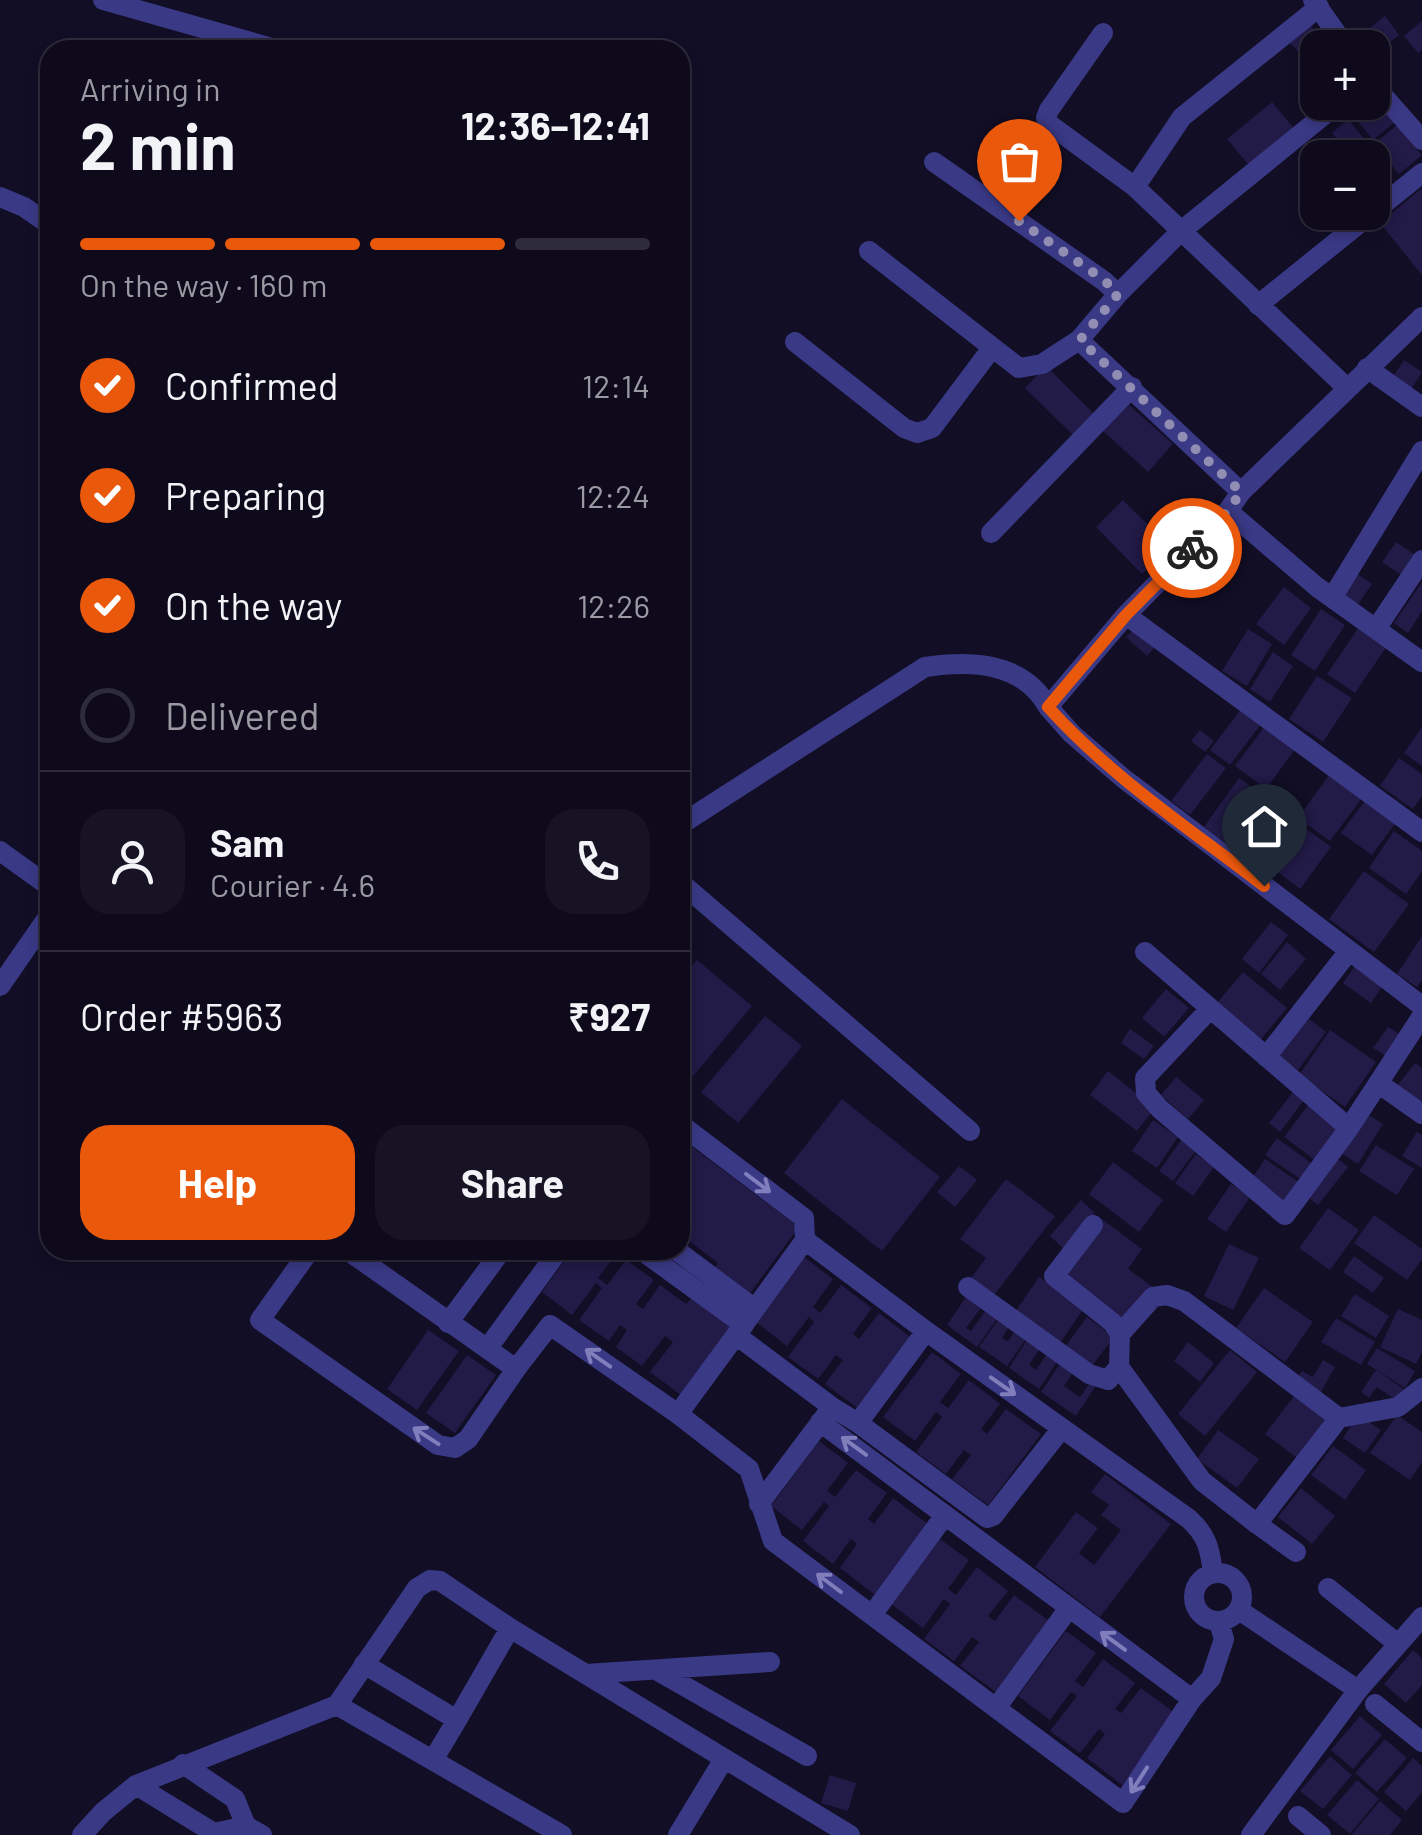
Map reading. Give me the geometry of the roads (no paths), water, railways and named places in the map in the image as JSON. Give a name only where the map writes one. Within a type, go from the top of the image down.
[{"type":"street","points":[[103,0],[244,40]]},
{"type":"street","points":[[1136,187],[1182,117],[1316,4],[1334,30]]},
{"type":"street","points":[[1103,32],[1046,118],[1049,124],[1136,187],[1347,388]]},
{"type":"street","points":[[1390,104],[1422,140]]},
{"type":"street","points":[[869,251],[1019,368],[1042,364],[1080,340],[1118,294],[1180,232],[1318,120]]},
{"type":"street","points":[[934,162],[1104,280],[1118,294]]},
{"type":"street","points":[[1258,305],[1422,172]]},
{"type":"street","points":[[0,197],[24,206],[40,218]]},
{"type":"street","points":[[1048,707],[1126,615],[1228,511],[1241,492],[1422,317]]},
{"type":"street","points":[[1080,340],[1241,492]]},
{"type":"street","points":[[795,342],[904,428],[917,433],[932,428],[992,348]]},
{"type":"street","points":[[1367,368],[1422,407]]},
{"type":"street","points":[[991,533],[1132,387]]},
{"type":"street","points":[[1332,598],[1422,451]]},
{"type":"street","points":[[1403,484],[1422,497]]},
{"type":"street","points":[[1228,511],[1332,598],[1422,662]]},
{"type":"street","points":[[1376,630],[1422,560]]},
{"type":"street","points":[[1126,615],[1422,832]]},
{"type":"street","points":[[690,818],[905,678],[926,668],[959,662],[986,664],[1030,682],[1072,734],[1122,778],[1422,1006]]},
{"type":"street","points":[[0,851],[40,880]]},
{"type":"street","points":[[690,891],[970,1131]]},
{"type":"street","points":[[0,986],[40,928]]},
{"type":"street","points":[[1266,1057],[1349,951]]},
{"type":"street","points":[[1145,952],[1349,1128]]},
{"type":"street","points":[[1210,1009],[1145,1078],[1146,1093],[1160,1110],[1285,1215],[1349,1128],[1422,1016]]},
{"type":"street","points":[[1378,1083],[1422,1114]]},
{"type":"street","points":[[678,1414],[806,1240],[804,1218],[690,1132]]},
{"type":"street","points":[[1093,1225],[1054,1276],[1120,1334],[1119,1368],[1202,1481],[1296,1552]]},
{"type":"street","points":[[806,1240],[1202,1532],[1210,1547],[1213,1573]]},
{"type":"street","points":[[303,1260],[260,1320],[438,1445],[455,1448],[468,1439],[550,1324],[749,1469],[773,1541],[1123,1803],[1192,1698],[1212,1678],[1224,1639],[1220,1622]]},
{"type":"street","points":[[361,1260],[516,1369]]},
{"type":"street","points":[[448,1323],[495,1260]]},
{"type":"street","points":[[486,1349],[553,1260]]},
{"type":"street","points":[[654,1260],[745,1323]]},
{"type":"street","points":[[685,1260],[826,1414],[945,1514],[1192,1698]]},
{"type":"street","points":[[968,1287],[1089,1374],[1108,1380],[1119,1368]]},
{"type":"street","points":[[1120,1334],[1153,1297],[1167,1295],[1184,1301],[1339,1418]]},
{"type":"street","points":[[858,1423],[926,1332]]},
{"type":"street","points":[[1257,1524],[1339,1418],[1398,1407],[1422,1388]]},
{"type":"street","points":[[826,1414],[858,1423],[987,1518],[994,1516],[1062,1428]]},
{"type":"street","points":[[759,1504],[826,1414]]},
{"type":"street","points":[[872,1615],[945,1514]]},
{"type":"street","points":[[1213,1573],[1224,1574],[1241,1588],[1239,1610],[1220,1622],[1206,1619],[1196,1608],[1194,1593],[1200,1580],[1213,1573]]},
{"type":"street","points":[[82,1835],[136,1785],[337,1705],[418,1588],[430,1580],[440,1582],[850,1835]]},
{"type":"street","points":[[1328,1588],[1398,1644]]},
{"type":"street","points":[[996,1708],[1068,1608]]},
{"type":"street","points":[[1239,1610],[1358,1690]]},
{"type":"street","points":[[1251,1835],[1358,1690],[1422,1617]]},
{"type":"street","points":[[433,1760],[510,1628]]},
{"type":"street","points":[[586,1674],[770,1662]]},
{"type":"street","points":[[364,1664],[457,1720]]},
{"type":"street","points":[[656,1670],[807,1756]]},
{"type":"street","points":[[1376,1704],[1422,1742]]},
{"type":"street","points":[[337,1705],[548,1831]]},
{"type":"street","points":[[678,1835],[724,1759]]},
{"type":"street","points":[[136,1785],[214,1833],[254,1830],[236,1799],[183,1764]]},
{"type":"street","points":[[1298,1816],[1321,1835]]}]
